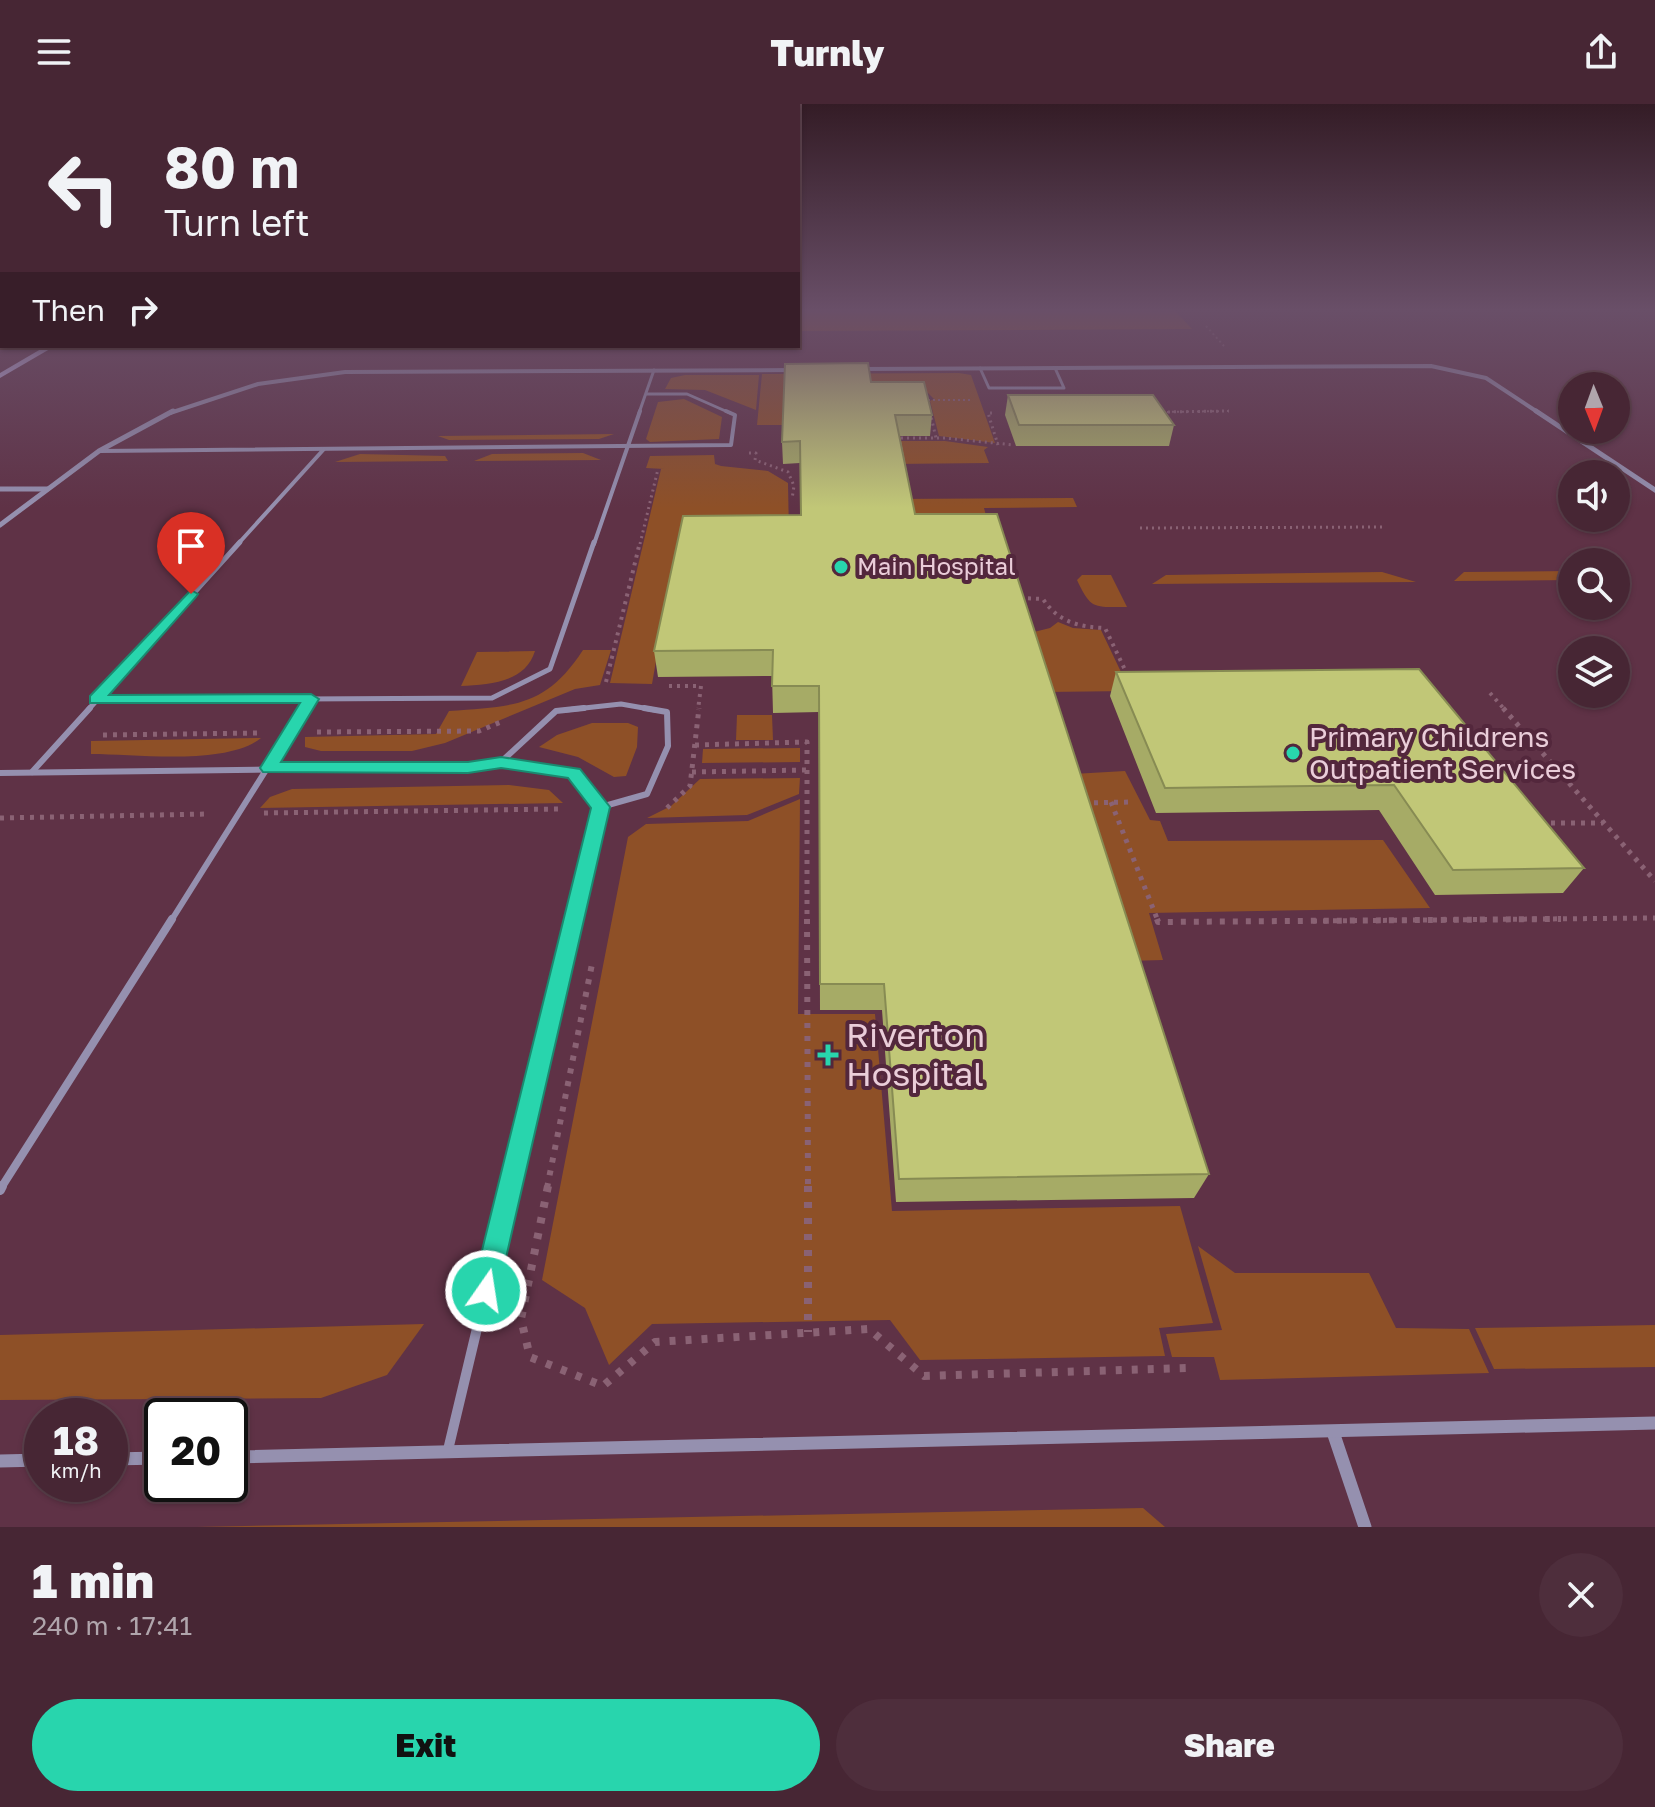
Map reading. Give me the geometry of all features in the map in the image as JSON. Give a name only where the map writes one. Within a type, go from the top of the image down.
[{"type":"street","points":[[0,525],[99,451],[177,409],[258,384],[320,375]]},
{"type":"street","points":[[1477,375],[1486,378],[1655,490]]},
{"type":"street","points":[[0,489],[48,489]]},
{"type":"street","points":[[248,1457],[1655,1423]]},
{"type":"street","points":[[1333,1432],[1365,1527]]},
{"type":"street","points":[[0,1461],[24,1460]]},
{"type":"lane","points":[[96,700],[492,698],[550,669],[652,375]]},
{"type":"lane","points":[[983,375],[989,388],[1064,388],[1058,375]]},
{"type":"lane","points":[[99,451],[731,445],[735,415],[687,394],[647,394]]},
{"type":"lane","points":[[32,772],[324,449]]},
{"type":"lane","points":[[0,1190],[311,699]]},
{"type":"lane","points":[[501,762],[556,711],[621,704],[667,712],[668,746],[647,794],[601,807]]},
{"type":"lane","points":[[0,773],[468,767],[501,762],[573,773],[601,807]]},
{"type":"lane","points":[[447,1454],[601,807]]},
{"type":"path","points":[[927,400],[936,438]]},
{"type":"path","points":[[1157,412],[1229,411]]},
{"type":"path","points":[[998,445],[988,413],[1002,413]]},
{"type":"path","points":[[884,438],[936,438],[1014,445]]},
{"type":"path","points":[[756,453],[755,460],[762,465],[788,472],[794,486],[792,499]]},
{"type":"path","points":[[605,686],[661,469],[650,469]]},
{"type":"path","points":[[1140,528],[1384,527]]},
{"type":"path","points":[[1015,598],[1043,599],[1059,619],[1070,624],[1105,628],[1128,677]]},
{"type":"path","points":[[1490,693],[1655,881]]},
{"type":"path","points":[[103,735],[262,733]]},
{"type":"path","points":[[695,745],[807,742],[808,1332]]},
{"type":"path","points":[[692,772],[807,770]]},
{"type":"path","points":[[1111,802],[1158,922],[1655,918]]},
{"type":"path","points":[[1083,803],[1130,802]]},
{"type":"path","points":[[259,813],[560,809]]},
{"type":"path","points":[[0,818],[208,814]]},
{"type":"path","points":[[1539,823],[1604,823]]},
{"type":"path","points":[[594,952],[521,1319],[530,1357],[603,1386],[655,1342],[869,1329],[924,1376],[1188,1368]]},
{"type":"shaded area","points":[[759,375],[756,410],[705,390],[665,389],[671,378]]},
{"type":"shaded area","points":[[762,375],[971,375],[995,443],[939,436],[930,401],[934,399],[921,386],[903,382],[784,383],[782,425],[757,425]]},
{"type":"shaded area","points":[[684,399],[722,417],[719,439],[650,442],[646,439],[658,402]]},
{"type":"shaded area","points":[[614,434],[599,439],[449,440],[438,436]]},
{"type":"shaded area","points":[[890,441],[945,441],[988,447],[984,450],[989,463],[894,464]]},
{"type":"shaded area","points":[[583,453],[601,460],[474,461],[492,454]]},
{"type":"shaded area","points":[[360,454],[445,456],[448,461],[335,462]]},
{"type":"shaded area","points":[[714,455],[715,464],[768,471],[788,483],[789,534],[678,535],[652,684],[610,683],[661,469],[664,469],[646,468],[650,456]]},
{"type":"shaded area","points":[[1073,498],[1077,507],[984,508],[989,527],[898,535],[892,499]]},
{"type":"shaded area","points":[[1558,571],[1558,580],[1454,581],[1464,572]]},
{"type":"shaded area","points":[[1382,572],[1416,582],[1152,584],[1166,575]]},
{"type":"shaded area","points":[[1082,575],[1111,575],[1127,607],[1100,606],[1090,602],[1077,580]]},
{"type":"shaded area","points":[[1058,622],[1073,628],[1101,630],[1130,691],[1045,692],[1026,634],[1050,628]]},
{"type":"shaded area","points":[[583,650],[611,650],[600,685],[575,689],[445,743],[412,751],[321,751],[305,747],[305,737],[436,734],[449,711],[510,705],[541,693],[569,669]]},
{"type":"shaded area","points":[[535,651],[530,662],[515,676],[461,686],[477,652]]},
{"type":"shaded area","points":[[737,715],[772,715],[773,740],[736,740]]},
{"type":"shaded area","points":[[592,723],[628,723],[638,727],[637,747],[626,776],[614,777],[578,757],[539,747],[557,735]]},
{"type":"shaded area","points":[[261,738],[246,747],[204,755],[91,754],[91,741]]},
{"type":"shaded area","points":[[800,748],[800,762],[702,763],[703,749]]},
{"type":"shaded area","points":[[1125,771],[1150,820],[1160,821],[1168,841],[1383,840],[1430,908],[1149,913],[1163,960],[1127,961],[1073,774]]},
{"type":"shaded area","points":[[800,778],[799,794],[747,815],[647,818],[671,806],[700,779]]},
{"type":"shaded area","points":[[509,785],[549,790],[563,803],[260,808],[270,797],[292,789]]},
{"type":"shaded area","points":[[800,799],[798,1014],[875,1014],[892,1211],[1180,1206],[1213,1323],[1159,1328],[1165,1356],[920,1360],[890,1320],[652,1324],[609,1365],[585,1308],[542,1280],[628,837],[646,824],[748,821]]},
{"type":"shaded area","points":[[1198,1246],[1235,1273],[1369,1273],[1396,1328],[1469,1329],[1489,1373],[1220,1380],[1214,1357],[1172,1357],[1166,1334],[1222,1330]]},
{"type":"shaded area","points":[[424,1324],[387,1375],[321,1398],[0,1400],[0,1335]]},
{"type":"shaded area","points":[[1655,1325],[1655,1367],[1494,1369],[1475,1328]]},
{"type":"shaded area","points":[[1143,1508],[1165,1527],[196,1527]]},
{"type":"building","points":[[785,375],[870,375],[871,382],[924,382],[932,415],[895,415],[915,514],[997,514],[1209,1174],[899,1179],[884,984],[820,984],[819,686],[772,686],[773,650],[654,651],[683,516],[801,515],[800,441],[782,442]]},
{"type":"building","points":[[1008,395],[1153,395],[1174,425],[1019,425]]},
{"type":"building","name":"Primary Childrens Outpatient Services","points":[[1419,669],[1584,868],[1453,870],[1394,785],[1165,788],[1116,672]]},
{"type":"place","name":"Main Hospital","points":[[841,567]]},
{"type":"place","name":"Primary Childrens Outpatient Services","points":[[1293,753]]},
{"type":"place","name":"Riverton Hospital","points":[[828,1055]]},
{"type":"route","points":[[191,594],[96,700],[311,699],[269,768],[468,767],[501,762],[573,773],[601,807],[486,1291]]}]
